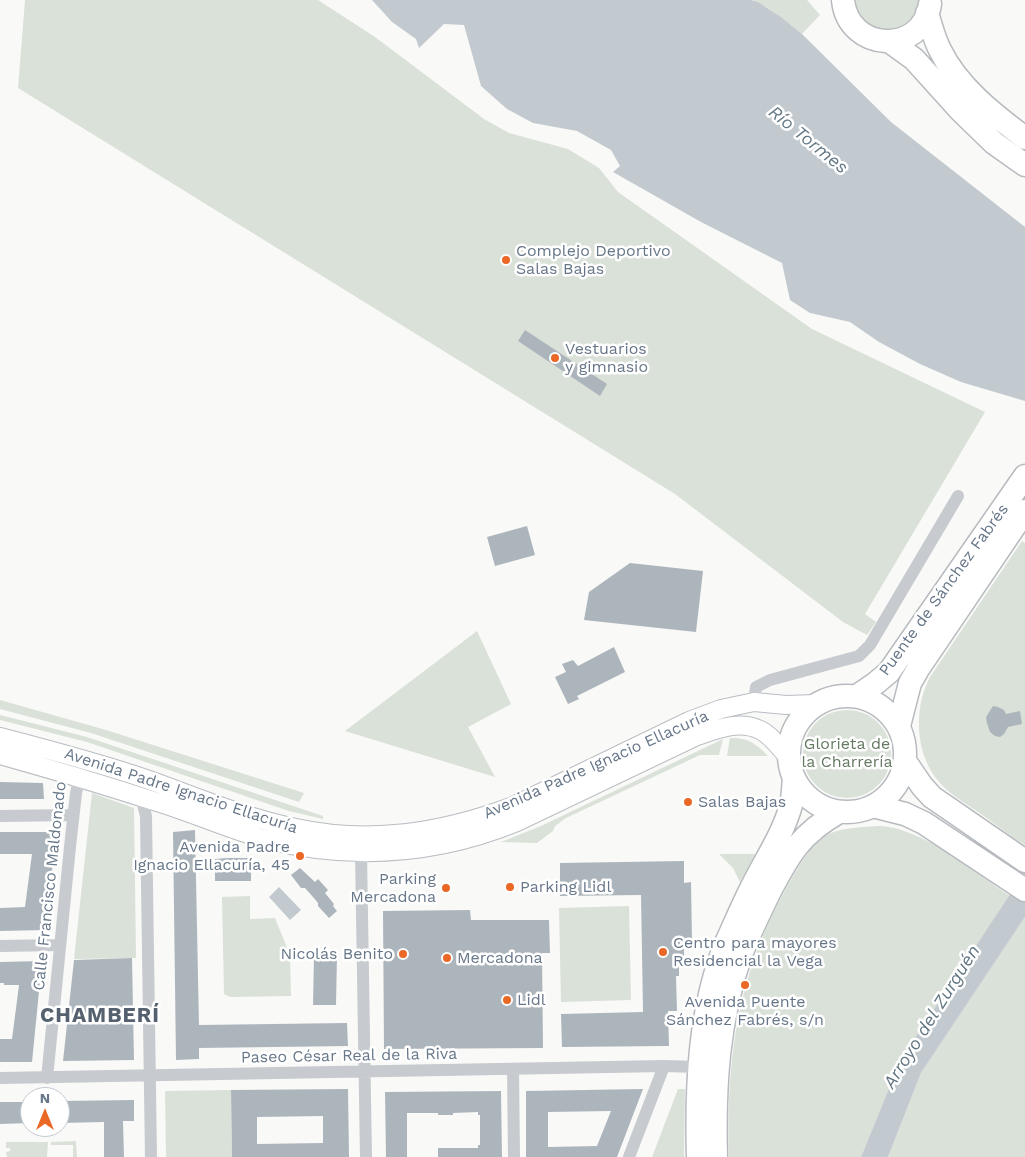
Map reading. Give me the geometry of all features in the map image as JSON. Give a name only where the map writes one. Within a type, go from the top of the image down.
[{"type":"highway","points":[[843,0],[848,19],[856,29],[871,38],[889,41],[914,58],[994,143],[1025,165]]},
{"type":"highway","points":[[889,41],[909,35],[920,26],[929,7]]},
{"type":"highway","points":[[929,7],[940,50],[961,81],[993,114],[1025,138]]},
{"type":"highway","name":"Puente de Sánchez Fabrés","points":[[899,726],[910,684],[996,537],[1025,476]]},
{"type":"highway","name":"Puente de Sánchez Fabrés","points":[[857,696],[876,684],[889,672],[954,576],[1025,511]]},
{"type":"highway","points":[[857,696],[874,702],[888,712],[899,726],[903,737],[906,761],[902,775],[895,788],[885,798],[873,806],[856,812],[839,812],[820,806],[805,794],[794,779],[788,757],[791,736],[800,718],[816,704],[829,698],[857,696]]},
{"type":"highway","points":[[906,761],[922,786],[932,797],[1022,859]]},
{"type":"highway","points":[[698,1157],[699,1068],[707,1012],[726,945],[746,898],[779,836],[791,804],[794,779]]},
{"type":"highway","points":[[873,806],[905,814],[924,823],[1017,885]]},
{"type":"highway","points":[[716,1157],[716,1095],[724,1016],[742,951],[782,870],[798,844],[820,822],[839,812]]},
{"type":"main road","name":"Avenida Padre Ignacio Ellacuría","points":[[0,737],[84,759],[266,821],[296,829],[361,836],[401,834],[447,827],[484,817],[510,807],[689,721],[721,709],[754,702],[786,705],[816,704]]},
{"type":"main road","name":"Avenida Padre Ignacio Ellacuría","points":[[0,755],[79,777],[263,838],[320,850],[361,853],[412,851],[449,844],[494,832],[697,736],[726,726],[743,725],[762,730],[788,757]]},
{"type":"street","points":[[754,702],[756,687],[770,680],[859,656],[870,645],[958,496]]},
{"type":"street","name":"Calle Francisco Maldonado","points":[[47,1078],[73,815],[84,759]]},
{"type":"street","points":[[141,797],[146,816],[151,1157]]},
{"type":"street","points":[[146,816],[152,808],[162,804]]},
{"type":"street","points":[[0,816],[73,815]]},
{"type":"street","points":[[361,853],[366,1157]]},
{"type":"street","points":[[0,946],[59,946]]},
{"type":"street","points":[[629,1157],[664,1066]]},
{"type":"street","name":"Paseo César Real de la Riva","points":[[0,1078],[664,1066],[699,1068]]},
{"type":"street","points":[[514,1069],[514,1157]]},
{"type":"green space","name":"Complejo Deportivo Salas Bajas","points":[[25,0],[318,0],[375,37],[484,119],[509,133],[568,149],[599,168],[618,192],[812,329],[985,412],[865,614],[876,622],[867,635],[843,622],[675,494],[18,88]]},
{"type":"green space","points":[[752,0],[807,0],[820,15],[802,34],[772,11]]},
{"type":"green space","points":[[854,0],[919,0],[916,10],[910,19],[893,29],[883,30],[874,29],[865,24],[858,15]]},
{"type":"green space","points":[[1022,541],[1025,543],[1025,845],[955,796],[939,782],[925,758],[919,731],[921,703],[930,677]]},
{"type":"green space","points":[[477,631],[511,704],[468,727],[495,777],[345,731]]},
{"type":"green space","points":[[0,700],[106,730],[304,793],[299,802],[91,733],[0,709]]},
{"type":"green space","name":"Glorieta de la Charrería","points":[[847,710],[864,713],[878,723],[888,737],[891,754],[888,771],[878,785],[864,795],[847,798],[830,795],[816,785],[806,771],[803,754],[806,737],[816,723],[830,713]]},
{"type":"green space","points":[[0,715],[87,737],[323,816],[323,819],[289,811],[87,742],[0,720]]},
{"type":"green space","points":[[730,738],[751,742],[768,756],[727,756]]},
{"type":"green space","points":[[723,739],[719,755],[700,755],[566,818],[537,843],[501,842],[541,826]]},
{"type":"green space","points":[[92,793],[134,808],[136,958],[74,959]]},
{"type":"green space","points":[[880,826],[913,834],[931,843],[1010,896],[901,1059],[861,1157],[729,1157],[730,1085],[733,1050],[747,983],[757,950],[771,918],[806,856],[824,837],[837,831]]},
{"type":"green space","points":[[719,854],[755,854],[740,882],[733,868]]},
{"type":"green space","points":[[250,896],[250,919],[275,918],[290,955],[291,996],[230,997],[224,994],[222,897]]},
{"type":"green space","points":[[629,906],[631,1000],[561,1002],[559,908]]},
{"type":"green space","points":[[1025,917],[1025,1157],[888,1157],[921,1073]]},
{"type":"green space","points":[[678,1089],[685,1089],[684,1157],[652,1157]]},
{"type":"green space","points":[[231,1090],[232,1157],[166,1157],[165,1091]]},
{"type":"green space","points":[[76,1141],[77,1157],[73,1157],[73,1145],[51,1145],[51,1142]]},
{"type":"green space","points":[[6,1142],[48,1142],[47,1157],[7,1157],[6,1152],[10,1151],[10,1148],[6,1148]]},
{"type":"water","name":"Río Tormes","points":[[372,0],[751,0],[758,2],[802,34],[891,122],[1025,227],[1025,401],[961,382],[920,364],[879,342],[850,322],[810,313],[790,300],[782,263],[701,222],[613,172],[620,166],[611,150],[577,131],[533,123],[507,109],[481,86],[464,25],[444,24],[419,48],[416,39],[392,22]]},
{"type":"water","name":"Arroyo del Zurguén","points":[[1025,870],[1025,917],[921,1073],[888,1157],[861,1157],[901,1059]]},
{"type":"water","points":[[279,887],[301,910],[290,920],[269,897]]},
{"type":"building","name":"Vestuarios y gimnasio","points":[[525,330],[607,384],[600,396],[518,341]]},
{"type":"building","points":[[527,526],[535,555],[495,566],[487,537]]},
{"type":"building","points":[[630,563],[703,571],[696,632],[584,620],[589,592]]},
{"type":"building","points":[[614,647],[625,672],[577,696],[579,699],[568,704],[555,677],[566,672],[562,664],[573,660],[578,666]]},
{"type":"building","points":[[993,706],[1004,710],[1006,714],[1020,711],[1022,724],[1008,727],[1000,737],[995,736],[990,732],[986,717]]},
{"type":"building","points":[[0,782],[43,783],[44,799],[0,799]]},
{"type":"building","points":[[195,830],[199,1025],[347,1023],[348,1046],[199,1048],[199,1059],[176,1060],[173,832]]},
{"type":"building","points":[[0,832],[56,832],[46,930],[0,931],[0,908],[25,907],[32,854],[0,854]]},
{"type":"building","points":[[251,858],[251,881],[215,881],[215,859]]},
{"type":"building","name":"Centro para mayores Residencial la Vega","points":[[684,861],[684,883],[691,882],[692,940],[684,940],[684,963],[679,964],[679,976],[676,976],[677,1011],[668,1011],[669,1046],[562,1047],[561,1014],[643,1012],[641,895],[560,896],[560,863]]},
{"type":"building","points":[[300,868],[315,882],[318,879],[328,890],[325,893],[337,911],[329,918],[313,897],[305,888],[301,888],[291,875]]},
{"type":"building","points":[[470,910],[471,920],[549,920],[550,953],[542,953],[543,1048],[384,1049],[383,911]]},
{"type":"building","points":[[314,956],[337,956],[336,1005],[313,1005]]},
{"type":"building","points":[[132,958],[134,1060],[63,1061],[74,960]]},
{"type":"building","points":[[42,961],[32,1062],[0,1062],[0,1039],[12,1039],[19,985],[4,985],[4,983],[0,983],[0,962]]},
{"type":"building","points":[[348,1089],[349,1157],[232,1157],[231,1090]],"holes":[[[323,1116],[323,1143],[257,1144],[257,1117]]]},
{"type":"building","points":[[643,1089],[617,1157],[526,1157],[526,1091]],"holes":[[[611,1111],[597,1146],[548,1147],[548,1112]]]},
{"type":"building","points":[[501,1091],[502,1157],[438,1157],[438,1148],[478,1148],[478,1145],[480,1145],[480,1115],[478,1115],[478,1112],[453,1113],[453,1115],[407,1113],[407,1157],[386,1157],[385,1092]]},
{"type":"building","points":[[134,1100],[134,1121],[123,1121],[124,1157],[104,1157],[104,1122],[70,1123],[70,1101]]},
{"type":"building","points":[[0,1102],[20,1102],[20,1123],[0,1124]]},
{"type":"place","name":"Complejo Deportivo Salas Bajas","points":[[506,260]]},
{"type":"place","name":"Vestuarios y gimnasio","points":[[555,358]]},
{"type":"place","name":"Salas Bajas","points":[[688,802]]},
{"type":"place","name":"Avenida Padre Ignacio Ellacuría, 45","points":[[300,856]]},
{"type":"place","name":"Parking Lidl","points":[[510,887]]},
{"type":"place","name":"Parking Mercadona","points":[[446,888]]},
{"type":"place","name":"Centro para mayores Residencial la Vega","points":[[663,952]]},
{"type":"place","name":"Nicolás Benito","points":[[403,954]]},
{"type":"place","name":"Mercadona","points":[[447,958]]},
{"type":"place","name":"Avenida Puente Sánchez Fabrés, s/n","points":[[745,985]]},
{"type":"place","name":"Lidl","points":[[507,1000]]},
{"type":"district","name":"CHAMBERÍ","points":[[100,1016]]}]
